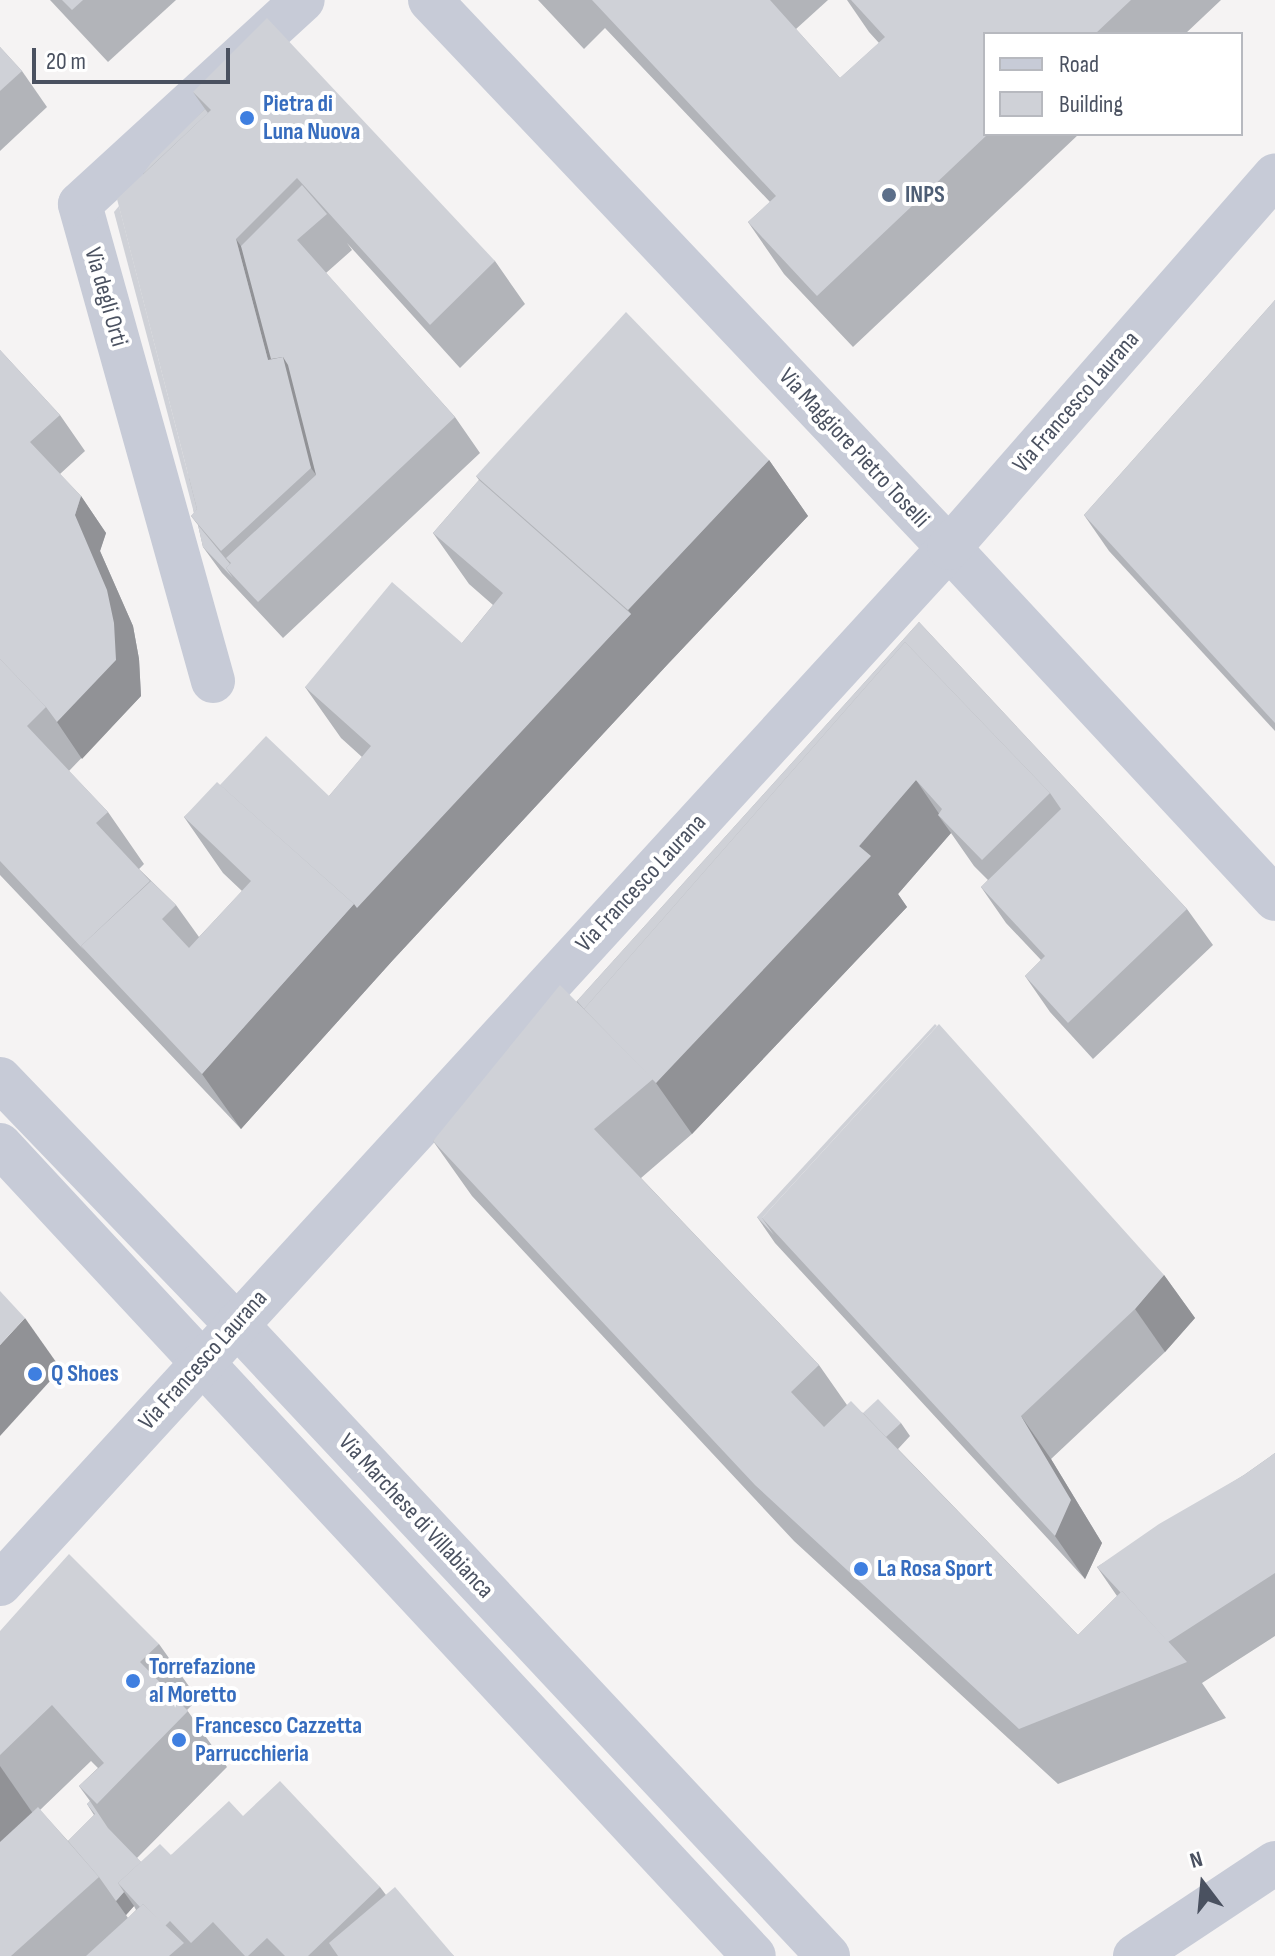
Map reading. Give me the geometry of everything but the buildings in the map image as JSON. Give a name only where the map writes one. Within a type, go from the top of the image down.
[{"type":"street","name":"Via degli Orti","points":[[213,681],[80,204],[303,0]]},
{"type":"street","name":"Via Maggiore Pietro Toselli","points":[[430,0],[949,548],[1275,899]]},
{"type":"street","name":"Via Francesco Laurana","points":[[0,1584],[949,548],[1275,175]]},
{"type":"street","name":"Via Marchese di Villabianca","points":[[0,1079],[236,1324],[828,1956]]},
{"type":"street","points":[[0,1145],[754,1956]]},
{"type":"street","points":[[1135,1956],[1275,1863]]},
{"type":"place","name":"Pietra di Luna Nuova","points":[[247,118]]},
{"type":"place","name":"INPS","points":[[889,195]]},
{"type":"place","name":"Q Shoes","points":[[35,1374]]},
{"type":"place","name":"La Rosa Sport","points":[[861,1569]]},
{"type":"place","name":"Torrefazione al Moretto","points":[[133,1681]]},
{"type":"place","name":"Francesco Cazzetta Parrucchieria","points":[[179,1740]]}]
